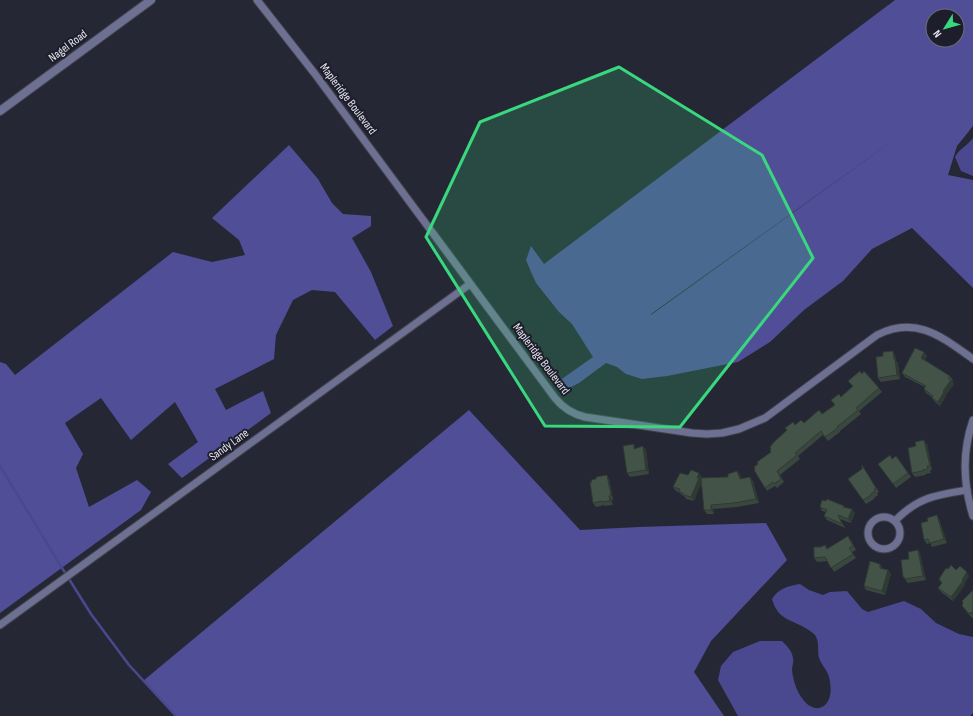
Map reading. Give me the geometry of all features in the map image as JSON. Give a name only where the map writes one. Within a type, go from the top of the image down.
[{"type":"street","name":"Nagel Road","points":[[0,111],[151,0]]},
{"type":"street","name":"Mapleridge Boulevard","points":[[257,0],[315,74],[555,398],[566,409],[579,416],[700,434],[716,434],[739,429],[759,421],[774,412],[877,335],[895,328],[916,327],[926,330],[944,339],[973,359]]},
{"type":"street","name":"Sandy Lane","points":[[0,625],[470,284]]},
{"type":"street","points":[[973,420],[965,457],[967,490],[973,516]]},
{"type":"street","points":[[895,521],[909,507],[924,499],[967,490]]},
{"type":"street","points":[[880,517],[890,518],[895,521],[898,525],[900,535],[896,544],[886,549],[881,549],[872,543],[868,534],[871,524],[880,517]]},
{"type":"highlighted area","points":[[619,67],[762,155],[813,258],[680,427],[545,426],[426,237],[480,122]]},
{"type":"shaded area","points":[[895,0],[973,0],[973,126],[957,146],[948,175],[973,180],[973,288],[912,228],[872,249],[843,281],[804,310],[770,342],[738,362],[667,376],[642,379],[626,374],[617,367],[606,363],[579,383],[569,388],[559,381],[593,357],[572,324],[559,312],[536,283],[526,260],[531,246],[544,264]],"holes":[[[905,132],[651,315],[651,314]]]},
{"type":"shaded area","points":[[973,138],[973,176],[961,171],[955,157],[959,151]]},
{"type":"shaded area","points":[[289,145],[318,179],[332,203],[343,214],[371,216],[371,226],[352,238],[371,272],[393,326],[375,340],[335,292],[312,290],[293,300],[276,335],[274,359],[215,389],[226,410],[263,391],[271,413],[182,478],[168,464],[198,442],[175,402],[131,440],[101,398],[65,423],[83,454],[76,468],[89,507],[137,480],[151,492],[141,510],[0,613],[0,362],[6,364],[15,375],[173,252],[212,262],[245,255],[239,240],[212,218]]},
{"type":"shaded area","points":[[469,410],[580,530],[766,523],[787,560],[711,641],[694,672],[724,716],[176,716],[143,681]]},
{"type":"shaded area","points":[[800,584],[809,590],[823,595],[830,592],[847,591],[862,609],[868,612],[904,601],[921,609],[936,623],[959,634],[973,637],[973,713],[970,716],[738,716],[718,680],[721,666],[733,652],[760,641],[782,641],[792,653],[793,679],[798,692],[807,704],[814,708],[819,708],[824,706],[829,699],[831,689],[829,678],[819,658],[815,635],[807,629],[782,616],[778,612],[772,599],[784,588]]},
{"type":"building","points":[[915,348],[924,352],[921,358],[950,376],[948,378],[951,380],[943,391],[944,392],[938,402],[924,389],[926,386],[902,373]]},
{"type":"building","points":[[893,351],[897,375],[878,378],[876,357],[883,356],[883,352]]},
{"type":"building","points":[[860,371],[862,374],[864,371],[879,388],[856,408],[858,410],[837,427],[838,428],[825,437],[821,431],[795,453],[797,455],[777,471],[781,479],[774,484],[773,482],[765,488],[754,470],[754,467],[758,464],[757,462],[771,452],[770,447],[787,430],[785,428],[793,422],[795,425],[801,420],[804,423],[819,410],[822,414],[835,405],[831,400],[839,394],[841,397],[853,386],[848,381]]},
{"type":"building","points":[[924,440],[930,466],[927,466],[928,469],[923,471],[912,473],[908,448],[916,446],[915,442]]},
{"type":"building","points":[[634,444],[634,449],[643,446],[646,470],[627,473],[623,446]]},
{"type":"building","points":[[890,455],[892,459],[896,456],[908,473],[893,484],[878,464]]},
{"type":"building","points":[[862,465],[876,488],[871,495],[863,500],[848,479],[862,469]]},
{"type":"building","points":[[691,470],[699,473],[697,478],[699,478],[691,497],[684,495],[679,491],[680,489],[673,487],[680,473],[688,475]]},
{"type":"building","points":[[737,471],[740,479],[750,477],[756,499],[711,505],[711,510],[704,510],[701,478],[728,477],[728,474]]},
{"type":"building","points":[[607,475],[611,495],[609,496],[610,501],[593,503],[591,480],[596,479],[596,477]]},
{"type":"building","points":[[827,499],[844,506],[843,507],[852,509],[848,519],[838,515],[842,524],[824,516],[827,510],[820,507],[822,500],[826,501]]},
{"type":"building","points":[[937,515],[944,539],[930,543],[928,539],[924,540],[921,523],[928,521],[927,518]]},
{"type":"building","points":[[848,536],[853,546],[849,548],[853,554],[831,568],[825,557],[814,558],[814,547],[821,547],[825,545],[827,549]]},
{"type":"building","points":[[918,550],[923,576],[905,579],[903,577],[901,560],[909,559],[908,552]]},
{"type":"building","points":[[870,561],[880,564],[880,568],[888,570],[882,591],[864,586]]},
{"type":"building","points":[[951,565],[956,570],[960,566],[967,572],[962,580],[963,581],[951,597],[938,588],[942,583],[939,579],[946,568],[948,569]]},
{"type":"building","points":[[973,590],[973,615],[962,606],[962,601]]},
{"type":"waterway","points":[[0,466],[91,614],[129,665],[176,716]]}]
